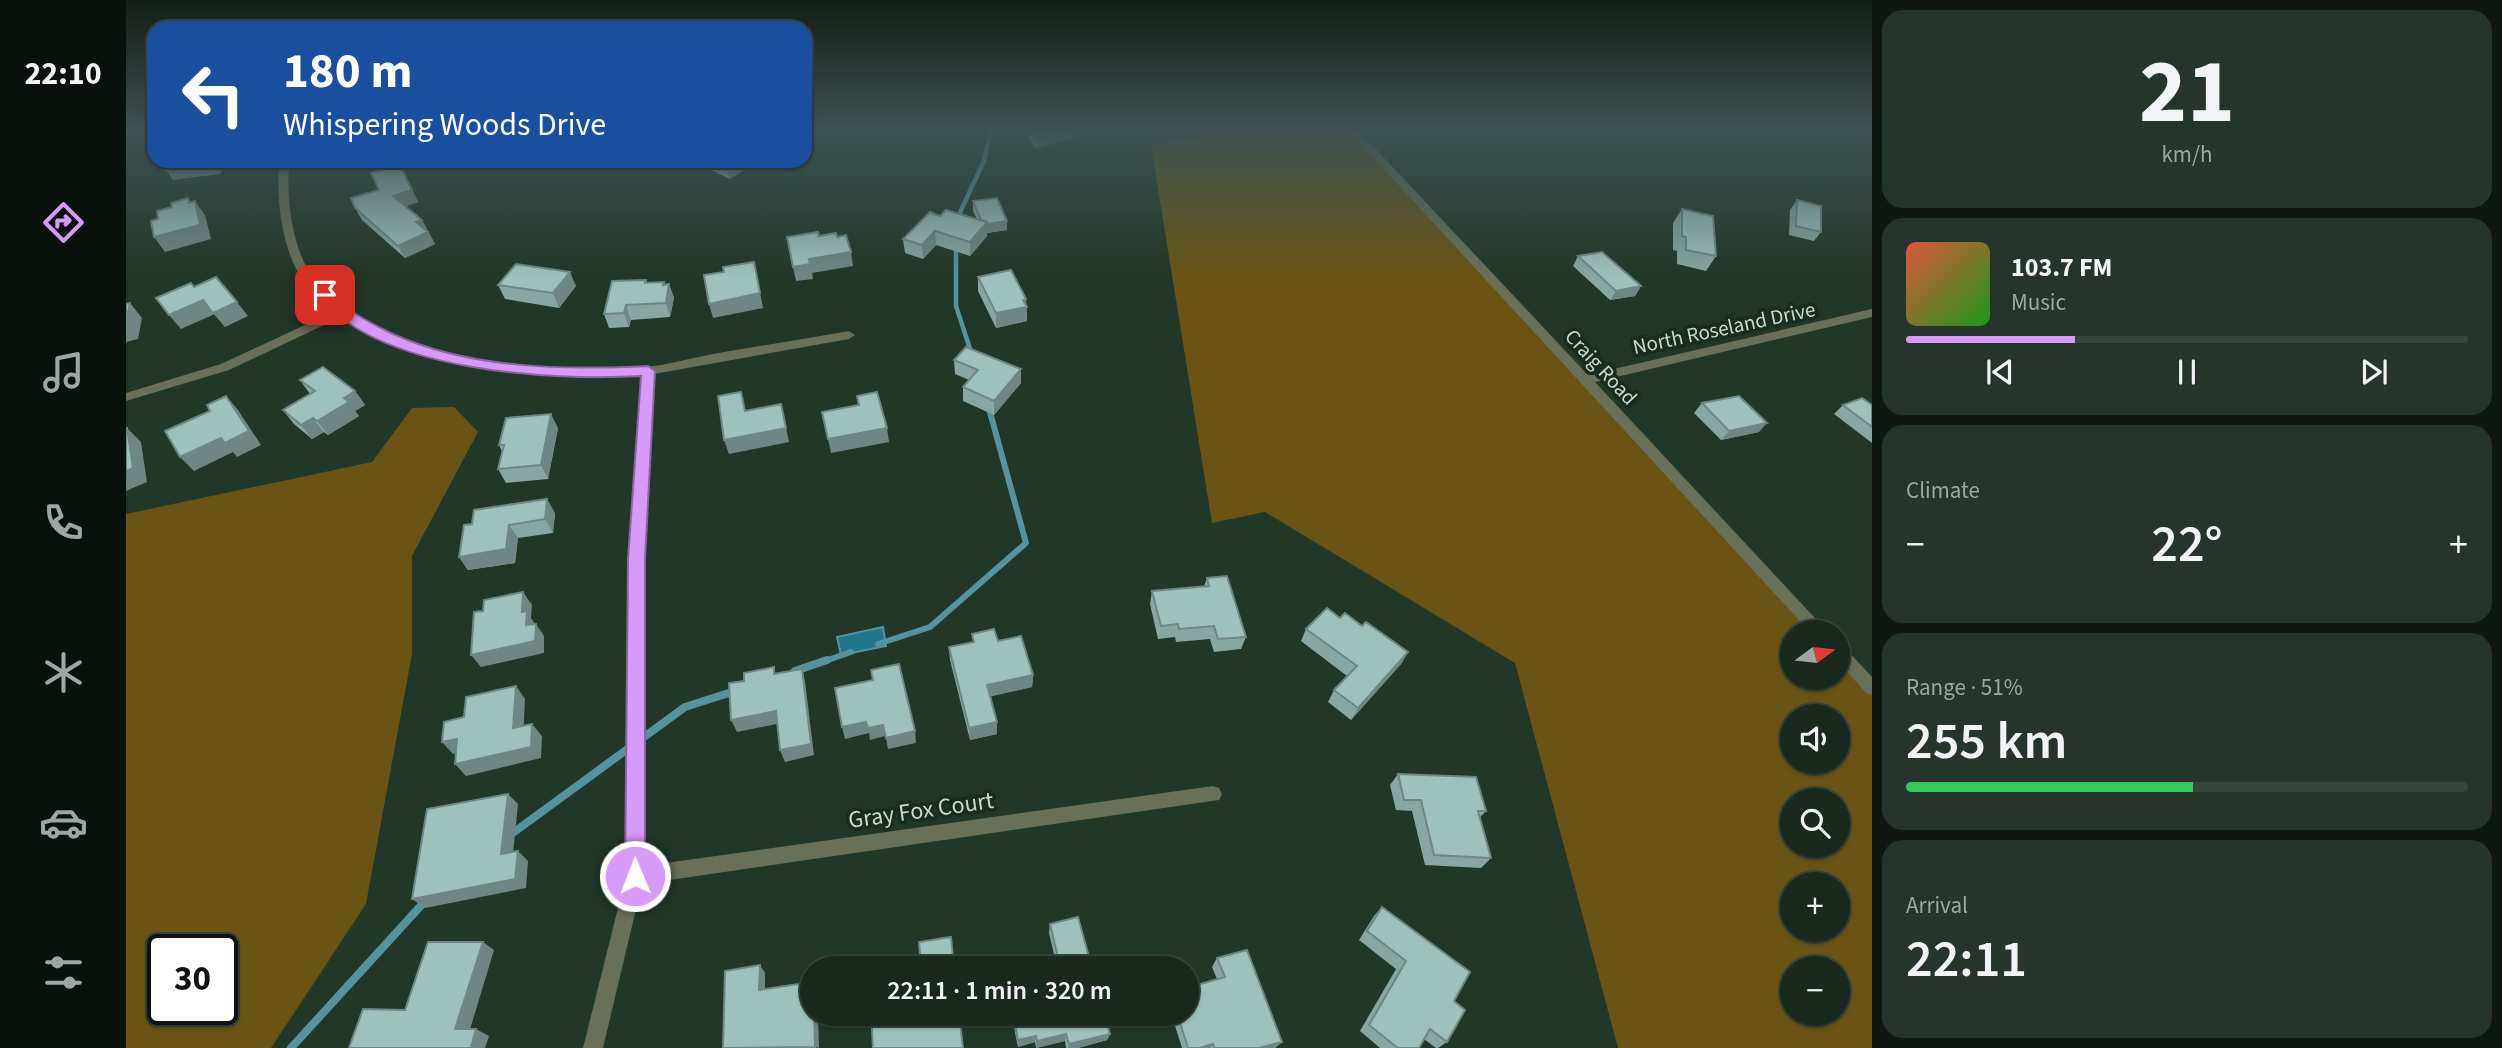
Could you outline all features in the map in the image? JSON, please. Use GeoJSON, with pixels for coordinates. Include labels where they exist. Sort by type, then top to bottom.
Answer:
{"type":"FeatureCollection","features":[{"type":"Feature","properties":{"kind":"street"},"geometry":{"type":"LineString","coordinates":[[282,178],[292,243],[306,277],[343,312],[387,337],[443,357],[539,372],[648,371],[849,335]]}},
{"type":"Feature","properties":{"kind":"street","name":"Craig Road"},"geometry":{"type":"LineString","coordinates":[[1398,178],[1809,620]]}},
{"type":"Feature","properties":{"kind":"street"},"geometry":{"type":"LineString","coordinates":[[126,397],[225,367],[343,312]]}},
{"type":"Feature","properties":{"kind":"street","name":"North Roseland Drive"},"geometry":{"type":"LineString","coordinates":[[1584,380],[1872,313]]}},
{"type":"Feature","properties":{"kind":"street"},"geometry":{"type":"LineString","coordinates":[[593,1048],[635,876],[636,572],[648,371]]}},
{"type":"Feature","properties":{"kind":"street"},"geometry":{"type":"LineString","coordinates":[[1850,664],[1872,688]]}},
{"type":"Feature","properties":{"kind":"street","name":"Gray Fox Court"},"geometry":{"type":"LineString","coordinates":[[635,876],[1213,794]]}},
{"type":"Feature","properties":{"kind":"shaded area"},"geometry":{"type":"Polygon","coordinates":[[[1156,178],[1398,178],[1810,620],[1780,620],[1780,690],[1850,690],[1850,663],[1872,687],[1872,1048],[1618,1048],[1515,663],[1265,512],[1212,523],[1156,178]]]}},
{"type":"Feature","properties":{"kind":"shaded area"},"geometry":{"type":"Polygon","coordinates":[[[454,407],[478,432],[412,556],[412,654],[366,904],[271,1048],[126,1048],[126,514],[372,462],[412,408],[454,407]]]}},
{"type":"Feature","properties":{"kind":"water"},"geometry":{"type":"Polygon","coordinates":[[[883,627],[886,646],[841,655],[837,637],[883,627]]]}},
{"type":"Feature","properties":{"kind":"building"},"geometry":{"type":"Polygon","coordinates":[[[373,178],[406,178],[412,190],[393,196],[422,220],[416,222],[428,232],[398,246],[355,208],[351,198],[379,190],[373,178]]]}},
{"type":"Feature","properties":{"kind":"building"},"geometry":{"type":"Polygon","coordinates":[[[188,198],[189,203],[195,201],[200,225],[154,237],[151,221],[158,219],[157,211],[172,207],[171,203],[188,198]]]}},
{"type":"Feature","properties":{"kind":"building"},"geometry":{"type":"Polygon","coordinates":[[[997,198],[1007,221],[987,224],[981,220],[973,201],[997,198]]]}},
{"type":"Feature","properties":{"kind":"building"},"geometry":{"type":"Polygon","coordinates":[[[1797,200],[1821,206],[1821,232],[1796,226],[1797,200]]]}},
{"type":"Feature","properties":{"kind":"building"},"geometry":{"type":"Polygon","coordinates":[[[1682,209],[1713,216],[1716,256],[1686,250],[1686,237],[1682,236],[1682,209]]]}},
{"type":"Feature","properties":{"kind":"building"},"geometry":{"type":"Polygon","coordinates":[[[946,210],[987,222],[970,242],[935,231],[922,245],[903,239],[930,212],[940,216],[946,210]]]}},
{"type":"Feature","properties":{"kind":"building"},"geometry":{"type":"Polygon","coordinates":[[[818,232],[819,236],[836,233],[837,237],[846,235],[851,252],[809,259],[810,264],[793,267],[787,237],[818,232]]]}},
{"type":"Feature","properties":{"kind":"building"},"geometry":{"type":"Polygon","coordinates":[[[1602,252],[1641,286],[1616,291],[1578,256],[1602,252]]]}},
{"type":"Feature","properties":{"kind":"building"},"geometry":{"type":"Polygon","coordinates":[[[754,262],[760,293],[709,304],[704,275],[724,272],[723,267],[754,262]]]}},
{"type":"Feature","properties":{"kind":"building"},"geometry":{"type":"Polygon","coordinates":[[[516,264],[570,272],[553,293],[498,285],[516,264]]]}},
{"type":"Feature","properties":{"kind":"building"},"geometry":{"type":"Polygon","coordinates":[[[1011,270],[1026,299],[1023,300],[1027,307],[996,313],[978,277],[1011,270]]]}},
{"type":"Feature","properties":{"kind":"building"},"geometry":{"type":"Polygon","coordinates":[[[216,277],[237,302],[213,313],[203,300],[169,315],[156,298],[191,283],[194,287],[216,277]]]}},
{"type":"Feature","properties":{"kind":"building"},"geometry":{"type":"Polygon","coordinates":[[[646,280],[645,283],[669,284],[666,303],[626,305],[624,313],[604,314],[612,281],[646,280]]]}},
{"type":"Feature","properties":{"kind":"building"},"geometry":{"type":"Polygon","coordinates":[[[130,303],[126,321],[126,304],[130,303]]]}},
{"type":"Feature","properties":{"kind":"building"},"geometry":{"type":"Polygon","coordinates":[[[966,347],[1021,369],[994,401],[963,387],[978,370],[954,360],[966,347]]]}},
{"type":"Feature","properties":{"kind":"building"},"geometry":{"type":"Polygon","coordinates":[[[323,367],[355,391],[344,398],[349,402],[317,421],[313,418],[301,425],[283,410],[315,391],[300,380],[323,367]]]}},
{"type":"Feature","properties":{"kind":"building"},"geometry":{"type":"Polygon","coordinates":[[[741,392],[745,411],[781,404],[786,428],[724,440],[718,396],[741,392]]]}},
{"type":"Feature","properties":{"kind":"building"},"geometry":{"type":"Polygon","coordinates":[[[877,392],[887,428],[828,439],[822,412],[859,405],[857,396],[877,392]]]}},
{"type":"Feature","properties":{"kind":"building"},"geometry":{"type":"Polygon","coordinates":[[[226,396],[249,431],[225,443],[221,438],[180,457],[165,431],[210,411],[207,405],[226,396]]]}},
{"type":"Feature","properties":{"kind":"building"},"geometry":{"type":"Polygon","coordinates":[[[1739,396],[1767,423],[1729,431],[1702,403],[1739,396]]]}},
{"type":"Feature","properties":{"kind":"building"},"geometry":{"type":"Polygon","coordinates":[[[1862,398],[1872,405],[1872,427],[1843,405],[1862,398]]]}},
{"type":"Feature","properties":{"kind":"building"},"geometry":{"type":"Polygon","coordinates":[[[551,414],[541,465],[498,469],[504,445],[499,445],[506,418],[551,414]]]}},
{"type":"Feature","properties":{"kind":"building"},"geometry":{"type":"Polygon","coordinates":[[[126,428],[133,468],[126,471],[126,428]]]}},
{"type":"Feature","properties":{"kind":"building"},"geometry":{"type":"Polygon","coordinates":[[[547,499],[545,519],[509,525],[506,549],[459,557],[464,525],[472,524],[474,510],[547,499]]]}},
{"type":"Feature","properties":{"kind":"building"},"geometry":{"type":"Polygon","coordinates":[[[1227,576],[1246,637],[1218,639],[1214,626],[1179,629],[1178,624],[1161,626],[1152,591],[1209,586],[1207,578],[1227,576]]]}},
{"type":"Feature","properties":{"kind":"building"},"geometry":{"type":"Polygon","coordinates":[[[523,592],[522,612],[527,611],[526,625],[536,624],[535,641],[471,655],[474,612],[483,611],[484,600],[523,592]]]}},
{"type":"Feature","properties":{"kind":"building"},"geometry":{"type":"Polygon","coordinates":[[[1327,608],[1340,618],[1345,613],[1362,626],[1366,622],[1408,652],[1358,708],[1334,690],[1357,666],[1306,629],[1327,608]]]}},
{"type":"Feature","properties":{"kind":"building"},"geometry":{"type":"Polygon","coordinates":[[[994,629],[998,641],[1021,636],[1033,675],[987,685],[997,722],[969,728],[949,647],[974,642],[972,634],[994,629]]]}},
{"type":"Feature","properties":{"kind":"building"},"geometry":{"type":"Polygon","coordinates":[[[899,664],[915,731],[886,738],[883,725],[868,728],[866,722],[842,727],[835,688],[873,680],[871,670],[899,664]]]}},
{"type":"Feature","properties":{"kind":"building"},"geometry":{"type":"Polygon","coordinates":[[[774,667],[774,674],[802,669],[811,744],[780,750],[776,711],[731,720],[729,683],[744,681],[744,673],[774,667]]]}},
{"type":"Feature","properties":{"kind":"building"},"geometry":{"type":"Polygon","coordinates":[[[516,686],[513,728],[532,724],[531,747],[455,764],[457,739],[442,742],[444,722],[464,717],[466,697],[516,686]]]}},
{"type":"Feature","properties":{"kind":"building"},"geometry":{"type":"Polygon","coordinates":[[[1398,774],[1476,777],[1486,811],[1478,811],[1491,858],[1434,855],[1421,800],[1404,800],[1398,774]]]}},
{"type":"Feature","properties":{"kind":"building"},"geometry":{"type":"Polygon","coordinates":[[[508,794],[501,854],[518,851],[515,879],[412,899],[427,809],[508,794]]]}},
{"type":"Feature","properties":{"kind":"building"},"geometry":{"type":"Polygon","coordinates":[[[1382,907],[1470,972],[1454,1001],[1465,1010],[1447,1042],[1430,1029],[1419,1048],[1398,1048],[1369,1025],[1406,961],[1367,931],[1382,907]]]}},
{"type":"Feature","properties":{"kind":"building"},"geometry":{"type":"Polygon","coordinates":[[[1078,917],[1089,956],[1058,956],[1050,924],[1078,917]]]}},
{"type":"Feature","properties":{"kind":"building"},"geometry":{"type":"Polygon","coordinates":[[[951,937],[953,956],[920,956],[919,942],[951,937]]]}},
{"type":"Feature","properties":{"kind":"building"},"geometry":{"type":"Polygon","coordinates":[[[428,942],[483,942],[455,1029],[476,1029],[471,1048],[349,1048],[363,1009],[405,1010],[428,942]]]}},
{"type":"Feature","properties":{"kind":"building"},"geometry":{"type":"Polygon","coordinates":[[[1247,950],[1282,1042],[1259,1048],[1215,1048],[1213,1044],[1188,1048],[1181,1026],[1199,1026],[1199,984],[1225,977],[1217,958],[1247,950]]]}},
{"type":"Feature","properties":{"kind":"building"},"geometry":{"type":"Polygon","coordinates":[[[760,965],[759,990],[800,984],[800,1026],[814,1026],[815,1047],[723,1048],[725,971],[760,965]]]}},
{"type":"Feature","properties":{"kind":"building"},"geometry":{"type":"Polygon","coordinates":[[[872,1026],[960,1026],[963,1048],[873,1048],[872,1026]]]}},
{"type":"Feature","properties":{"kind":"building"},"geometry":{"type":"Polygon","coordinates":[[[1015,1026],[1108,1026],[1110,1034],[1069,1044],[1066,1034],[1037,1041],[1036,1036],[1018,1040],[1015,1026]]]}},
{"type":"Feature","properties":{"kind":"waterway"},"geometry":{"type":"LineString","coordinates":[[956,221],[976,178]]}},
{"type":"Feature","properties":{"kind":"waterway"},"geometry":{"type":"LineString","coordinates":[[956,246],[956,306],[972,355]]}},
{"type":"Feature","properties":{"kind":"waterway"},"geometry":{"type":"LineString","coordinates":[[878,644],[930,627],[1026,543],[988,405]]}},
{"type":"Feature","properties":{"kind":"waterway"},"geometry":{"type":"LineString","coordinates":[[822,662],[851,652]]}},
{"type":"Feature","properties":{"kind":"waterway"},"geometry":{"type":"LineString","coordinates":[[795,671],[827,660]]}},
{"type":"Feature","properties":{"kind":"waterway"},"geometry":{"type":"LineString","coordinates":[[510,835],[685,707],[735,691]]}},
{"type":"Feature","properties":{"kind":"waterway"},"geometry":{"type":"LineString","coordinates":[[291,1048],[427,899]]}},
{"type":"Feature","properties":{"kind":"route"},"geometry":{"type":"LineString","coordinates":[[325,295],[343,312],[387,337],[443,357],[539,372],[648,371],[637,559],[635,876]]}}]}
